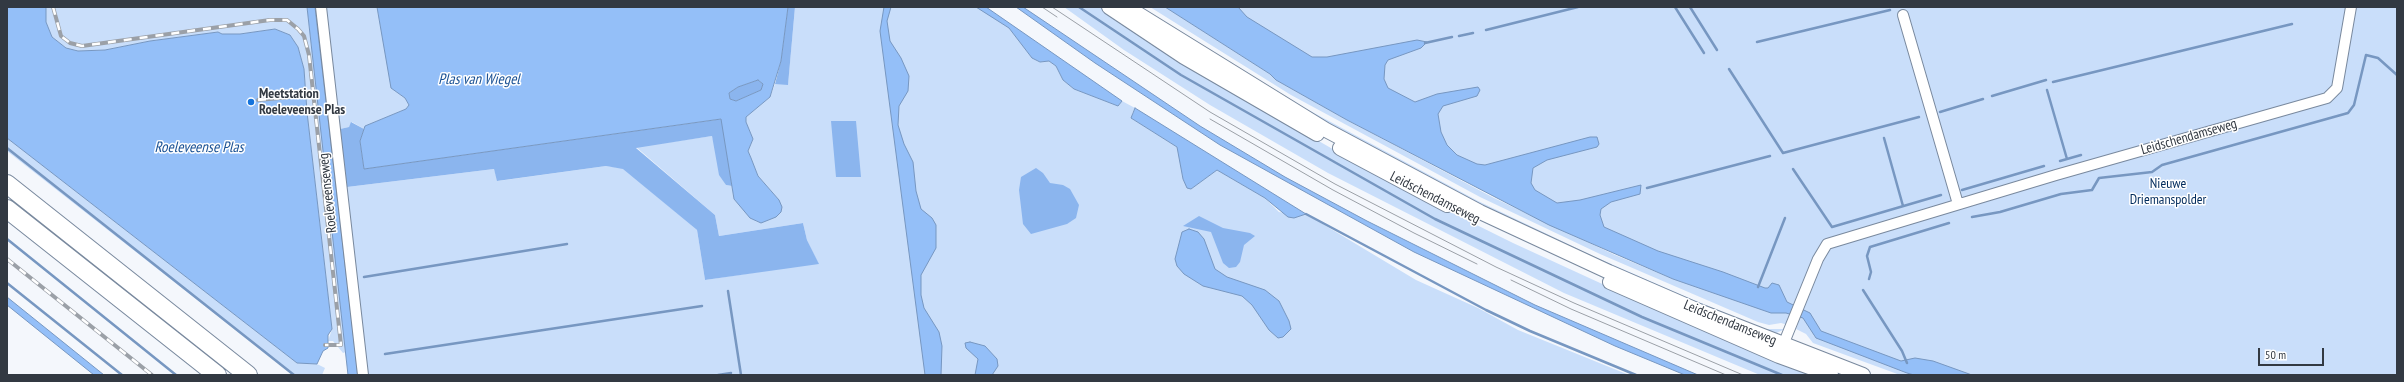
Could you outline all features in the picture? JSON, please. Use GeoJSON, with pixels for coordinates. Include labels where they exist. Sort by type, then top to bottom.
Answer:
{"type":"FeatureCollection","features":[{"type":"Feature","properties":{"kind":"highway"},"geometry":{"type":"LineString","coordinates":[[7,184],[248,375]]}},
{"type":"Feature","properties":{"kind":"highway"},"geometry":{"type":"LineString","coordinates":[[7,209],[216,375]]}},
{"type":"Feature","properties":{"kind":"main road","name":"Leidschendamseweg"},"geometry":{"type":"LineString","coordinates":[[1109,7],[1223,80],[1400,182],[1628,291],[1781,350],[1863,375]]}},
{"type":"Feature","properties":{"kind":"main road","name":"Leidschendamseweg"},"geometry":{"type":"LineString","coordinates":[[1127,7],[1326,130],[1480,212],[1781,350],[1831,375]]}},
{"type":"Feature","properties":{"kind":"street","name":"Roeleveenseweg"},"geometry":{"type":"LineString","coordinates":[[321,7],[363,375]]}},
{"type":"Feature","properties":{"kind":"street","name":"Leidschendamseweg"},"geometry":{"type":"LineString","coordinates":[[1781,350],[1796,318],[1818,258],[1827,244],[1958,204],[2327,98],[2337,88],[2351,7]]}},
{"type":"Feature","properties":{"kind":"street"},"geometry":{"type":"LineString","coordinates":[[1903,15],[1958,204]]}},
{"type":"Feature","properties":{"kind":"green space"},"geometry":{"type":"Polygon","coordinates":[[[46,7],[307,7],[346,352],[343,353],[333,341],[328,341],[332,329],[307,112],[304,69],[298,47],[290,35],[275,29],[240,34],[222,34],[218,32],[150,41],[105,50],[78,51],[66,48],[52,37],[46,22],[46,7]]]}},
{"type":"Feature","properties":{"kind":"green space"},"geometry":{"type":"Polygon","coordinates":[[[326,7],[377,7],[394,90],[405,98],[409,105],[406,109],[365,126],[364,129],[352,122],[349,127],[340,129],[326,7]]]}},
{"type":"Feature","properties":{"kind":"green space"},"geometry":{"type":"Polygon","coordinates":[[[795,7],[980,7],[1009,28],[1033,58],[1040,62],[1049,61],[1056,66],[1063,80],[1074,89],[1118,106],[1122,101],[1135,108],[1132,114],[1134,120],[1177,147],[1180,151],[1183,179],[1191,189],[1217,170],[1265,198],[1279,212],[1300,216],[1306,214],[1416,280],[1478,308],[1518,330],[1629,375],[368,375],[347,187],[494,169],[498,181],[606,166],[623,168],[697,230],[705,280],[818,263],[807,240],[803,223],[719,236],[715,215],[636,147],[712,136],[726,185],[732,186],[734,199],[756,221],[761,222],[775,217],[779,200],[758,176],[748,151],[753,139],[746,122],[746,117],[770,97],[775,84],[788,84],[795,7]]]}},
{"type":"Feature","properties":{"kind":"green space"},"geometry":{"type":"Polygon","coordinates":[[[1064,7],[1102,7],[1270,113],[1390,182],[1513,243],[1672,316],[1821,375],[1760,375],[1564,293],[1328,173],[1210,105],[1124,50],[1064,7]]]}},
{"type":"Feature","properties":{"kind":"green space"},"geometry":{"type":"Polygon","coordinates":[[[1132,7],[1142,7],[1189,39],[1286,98],[1478,201],[1593,256],[1689,298],[1764,329],[1785,329],[1770,336],[1546,241],[1330,128],[1132,7]]]}},
{"type":"Feature","properties":{"kind":"green space","name":"Nieuwe Driemanspolder"},"geometry":{"type":"Polygon","coordinates":[[[1150,7],[1165,7],[1270,74],[1276,80],[1347,120],[1494,198],[1615,255],[1673,279],[1721,295],[1530,206],[1187,7],[2397,7],[2397,375],[1939,375],[1812,335],[1914,375],[1900,375],[1813,343],[1806,334],[1796,329],[1798,324],[1790,321],[1788,325],[1781,323],[1769,325],[1758,322],[1600,254],[1480,197],[1291,95],[1150,7]]]}},
{"type":"Feature","properties":{"kind":"green space"},"geometry":{"type":"Polygon","coordinates":[[[7,138],[297,363],[317,364],[325,368],[322,375],[293,375],[7,151],[7,138]]]}},
{"type":"Feature","properties":{"kind":"shaded area"},"geometry":{"type":"Polygon","coordinates":[[[788,7],[795,7],[788,85],[775,84],[781,61],[788,7]]]}},
{"type":"Feature","properties":{"kind":"shaded area"},"geometry":{"type":"Polygon","coordinates":[[[758,80],[763,84],[761,90],[736,101],[730,99],[729,93],[738,87],[758,80]]]}},
{"type":"Feature","properties":{"kind":"shaded area"},"geometry":{"type":"Polygon","coordinates":[[[722,119],[732,186],[726,185],[719,175],[712,136],[636,148],[715,215],[719,236],[803,223],[807,240],[819,264],[705,280],[697,230],[623,169],[606,166],[497,181],[494,169],[347,187],[340,129],[349,127],[351,122],[364,129],[360,141],[364,169],[722,119]]]}},
{"type":"Feature","properties":{"kind":"shaded area"},"geometry":{"type":"Polygon","coordinates":[[[831,121],[856,121],[861,177],[836,177],[831,121]]]}},
{"type":"Feature","properties":{"kind":"shaded area"},"geometry":{"type":"Polygon","coordinates":[[[1036,168],[1043,173],[1050,183],[1063,185],[1070,189],[1079,205],[1076,218],[1067,224],[1031,234],[1023,224],[1019,190],[1021,177],[1036,168]]]}},
{"type":"Feature","properties":{"kind":"shaded area"},"geometry":{"type":"Polygon","coordinates":[[[1199,216],[1223,228],[1250,233],[1255,236],[1244,245],[1240,262],[1236,267],[1229,268],[1223,263],[1211,232],[1183,226],[1199,216]]]}},
{"type":"Feature","properties":{"kind":"water","name":"Roeleveense Plas"},"geometry":{"type":"Polygon","coordinates":[[[7,7],[46,7],[46,22],[52,37],[66,48],[78,51],[105,50],[150,41],[218,32],[222,34],[240,34],[275,29],[290,35],[298,47],[304,69],[307,112],[332,329],[328,335],[328,348],[323,351],[317,364],[297,363],[7,138],[7,7]]]}},
{"type":"Feature","properties":{"kind":"water"},"geometry":{"type":"Polygon","coordinates":[[[307,7],[315,7],[358,375],[348,375],[307,7]]]}},
{"type":"Feature","properties":{"kind":"water","name":"Plas van Wiegel"},"geometry":{"type":"Polygon","coordinates":[[[377,7],[788,7],[781,61],[770,97],[746,117],[746,122],[753,139],[748,151],[758,176],[779,200],[782,207],[781,212],[776,217],[761,223],[750,218],[734,199],[721,119],[364,169],[360,141],[365,126],[406,109],[409,105],[405,98],[391,88],[377,7]],[[758,80],[738,87],[729,93],[730,99],[736,101],[761,90],[763,84],[758,80]]]}},
{"type":"Feature","properties":{"kind":"water"},"geometry":{"type":"Polygon","coordinates":[[[884,7],[891,7],[887,21],[890,41],[901,58],[909,76],[908,91],[899,106],[898,125],[904,144],[913,162],[916,191],[921,209],[932,218],[936,225],[936,248],[921,275],[921,295],[924,308],[939,332],[942,346],[941,375],[925,375],[880,31],[884,7]]]}},
{"type":"Feature","properties":{"kind":"water"},"geometry":{"type":"Polygon","coordinates":[[[976,7],[986,7],[1122,101],[1118,106],[1074,89],[1063,80],[1056,66],[1049,61],[1040,62],[1032,58],[1009,28],[976,7]]]}},
{"type":"Feature","properties":{"kind":"water"},"geometry":{"type":"Polygon","coordinates":[[[1016,7],[1023,7],[1200,126],[1285,177],[1367,221],[1535,305],[1698,375],[1685,375],[1615,346],[1414,252],[1220,145],[1095,63],[1016,7]]]}},
{"type":"Feature","properties":{"kind":"water"},"geometry":{"type":"Polygon","coordinates":[[[1165,7],[1238,7],[1247,17],[1312,57],[1327,57],[1417,40],[1427,42],[1421,48],[1388,60],[1385,65],[1384,79],[1388,88],[1415,102],[1437,94],[1478,87],[1480,90],[1477,96],[1443,106],[1438,114],[1441,132],[1447,145],[1457,155],[1477,164],[1485,165],[1590,137],[1597,137],[1599,144],[1597,147],[1547,160],[1533,168],[1531,183],[1535,190],[1557,203],[1580,200],[1641,185],[1640,194],[1611,202],[1601,209],[1600,215],[1604,227],[1658,251],[1723,272],[1765,288],[1768,288],[1772,283],[1779,285],[1787,302],[1810,313],[1821,331],[1901,361],[1915,358],[1933,361],[1972,375],[1914,375],[1907,373],[1816,338],[1803,318],[1786,313],[1771,313],[1673,279],[1549,225],[1347,120],[1276,80],[1270,74],[1165,7]]]}},
{"type":"Feature","properties":{"kind":"water"},"geometry":{"type":"Polygon","coordinates":[[[1135,108],[1306,214],[1294,218],[1288,217],[1265,198],[1217,170],[1191,189],[1187,188],[1183,179],[1177,147],[1131,118],[1135,108]]]}},
{"type":"Feature","properties":{"kind":"water"},"geometry":{"type":"Polygon","coordinates":[[[1189,229],[1198,232],[1204,239],[1215,269],[1227,277],[1265,290],[1279,301],[1289,321],[1291,329],[1283,337],[1278,338],[1269,330],[1252,305],[1242,296],[1203,286],[1184,274],[1177,266],[1175,259],[1182,232],[1189,229]]]}},
{"type":"Feature","properties":{"kind":"water"},"geometry":{"type":"Polygon","coordinates":[[[7,297],[104,375],[94,375],[7,305],[7,297]]]}},
{"type":"Feature","properties":{"kind":"water"},"geometry":{"type":"Polygon","coordinates":[[[970,342],[985,346],[997,359],[998,366],[992,375],[975,375],[978,359],[966,348],[965,343],[970,342]]]}},
{"type":"Feature","properties":{"kind":"waterway"},"geometry":{"type":"LineString","coordinates":[[1079,7],[1181,75],[1435,219],[1642,317],[1782,375]]}},
{"type":"Feature","properties":{"kind":"waterway"},"geometry":{"type":"LineString","coordinates":[[1486,30],[1578,7]]}},
{"type":"Feature","properties":{"kind":"waterway"},"geometry":{"type":"LineString","coordinates":[[1675,7],[1704,53]]}},
{"type":"Feature","properties":{"kind":"waterway"},"geometry":{"type":"LineString","coordinates":[[1690,7],[1717,50]]}},
{"type":"Feature","properties":{"kind":"waterway"},"geometry":{"type":"LineString","coordinates":[[1757,42],[1890,10]]}},
{"type":"Feature","properties":{"kind":"waterway"},"geometry":{"type":"LineString","coordinates":[[2053,82],[2292,24]]}},
{"type":"Feature","properties":{"kind":"waterway"},"geometry":{"type":"LineString","coordinates":[[1459,36],[1473,33]]}},
{"type":"Feature","properties":{"kind":"waterway"},"geometry":{"type":"LineString","coordinates":[[1425,43],[1452,37]]}},
{"type":"Feature","properties":{"kind":"waterway"},"geometry":{"type":"LineString","coordinates":[[1972,217],[2000,212],[2061,194],[2092,190],[2099,178],[2152,172],[2162,165],[2348,113],[2354,105],[2366,55],[2378,58],[2397,75]]}},
{"type":"Feature","properties":{"kind":"waterway"},"geometry":{"type":"LineString","coordinates":[[1729,69],[1783,153],[1919,117]]}},
{"type":"Feature","properties":{"kind":"waterway"},"geometry":{"type":"LineString","coordinates":[[1992,96],[2046,80]]}},
{"type":"Feature","properties":{"kind":"waterway"},"geometry":{"type":"LineString","coordinates":[[2047,90],[2067,159]]}},
{"type":"Feature","properties":{"kind":"waterway"},"geometry":{"type":"LineString","coordinates":[[1940,112],[1983,99]]}},
{"type":"Feature","properties":{"kind":"waterway"},"geometry":{"type":"LineString","coordinates":[[1884,138],[1903,206]]}},
{"type":"Feature","properties":{"kind":"waterway"},"geometry":{"type":"LineString","coordinates":[[7,148],[294,375]]}},
{"type":"Feature","properties":{"kind":"waterway"},"geometry":{"type":"LineString","coordinates":[[2060,161],[2081,155]]}},
{"type":"Feature","properties":{"kind":"waterway"},"geometry":{"type":"LineString","coordinates":[[1647,188],[1770,156]]}},
{"type":"Feature","properties":{"kind":"waterway"},"geometry":{"type":"LineString","coordinates":[[1962,190],[2044,166]]}},
{"type":"Feature","properties":{"kind":"waterway"},"geometry":{"type":"LineString","coordinates":[[1793,169],[1832,227],[1941,195]]}},
{"type":"Feature","properties":{"kind":"waterway"},"geometry":{"type":"LineString","coordinates":[[1306,214],[1486,310],[1530,331],[1636,375]]}},
{"type":"Feature","properties":{"kind":"waterway"},"geometry":{"type":"LineString","coordinates":[[1758,287],[1785,218]]}},
{"type":"Feature","properties":{"kind":"waterway"},"geometry":{"type":"LineString","coordinates":[[1869,279],[1871,272],[1867,256],[1870,247],[1949,223]]}},
{"type":"Feature","properties":{"kind":"waterway"},"geometry":{"type":"LineString","coordinates":[[7,239],[176,375]]}},
{"type":"Feature","properties":{"kind":"waterway"},"geometry":{"type":"LineString","coordinates":[[364,277],[567,244]]}},
{"type":"Feature","properties":{"kind":"waterway"},"geometry":{"type":"LineString","coordinates":[[7,283],[122,375]]}},
{"type":"Feature","properties":{"kind":"waterway"},"geometry":{"type":"LineString","coordinates":[[1863,290],[1902,351],[1907,363]]}},
{"type":"Feature","properties":{"kind":"waterway"},"geometry":{"type":"LineString","coordinates":[[728,291],[741,375]]}},
{"type":"Feature","properties":{"kind":"waterway"},"geometry":{"type":"LineString","coordinates":[[385,354],[702,306]]}},
{"type":"Feature","properties":{"kind":"waterway"},"geometry":{"type":"LineString","coordinates":[[718,375],[731,373]]}},
{"type":"Feature","properties":{"kind":"tram line"},"geometry":{"type":"LineString","coordinates":[[1042,7],[1057,17]]}},
{"type":"Feature","properties":{"kind":"tram line"},"geometry":{"type":"LineString","coordinates":[[1052,7],[1210,112],[1335,184],[1496,267],[1574,303],[1743,375]]}},
{"type":"Feature","properties":{"kind":"tram line"},"geometry":{"type":"LineString","coordinates":[[1210,119],[1333,190],[1414,233],[1477,264]]}},
{"type":"Feature","properties":{"kind":"tram line"},"geometry":{"type":"LineString","coordinates":[[1511,280],[1571,309],[1726,375]]}},
{"type":"Feature","properties":{"kind":"railway"},"geometry":{"type":"LineString","coordinates":[[53,7],[61,36],[70,43],[82,46],[270,20],[287,20],[304,36],[309,55],[341,345],[325,345]]}},
{"type":"Feature","properties":{"kind":"railway"},"geometry":{"type":"LineString","coordinates":[[258,100],[313,95]]}},
{"type":"Feature","properties":{"kind":"railway"},"geometry":{"type":"LineString","coordinates":[[7,259],[152,375]]}},
{"type":"Feature","properties":{"kind":"place","name":"Meetstation Roeleveense Plas"},"geometry":{"type":"Point","coordinates":[251,102]}}]}
